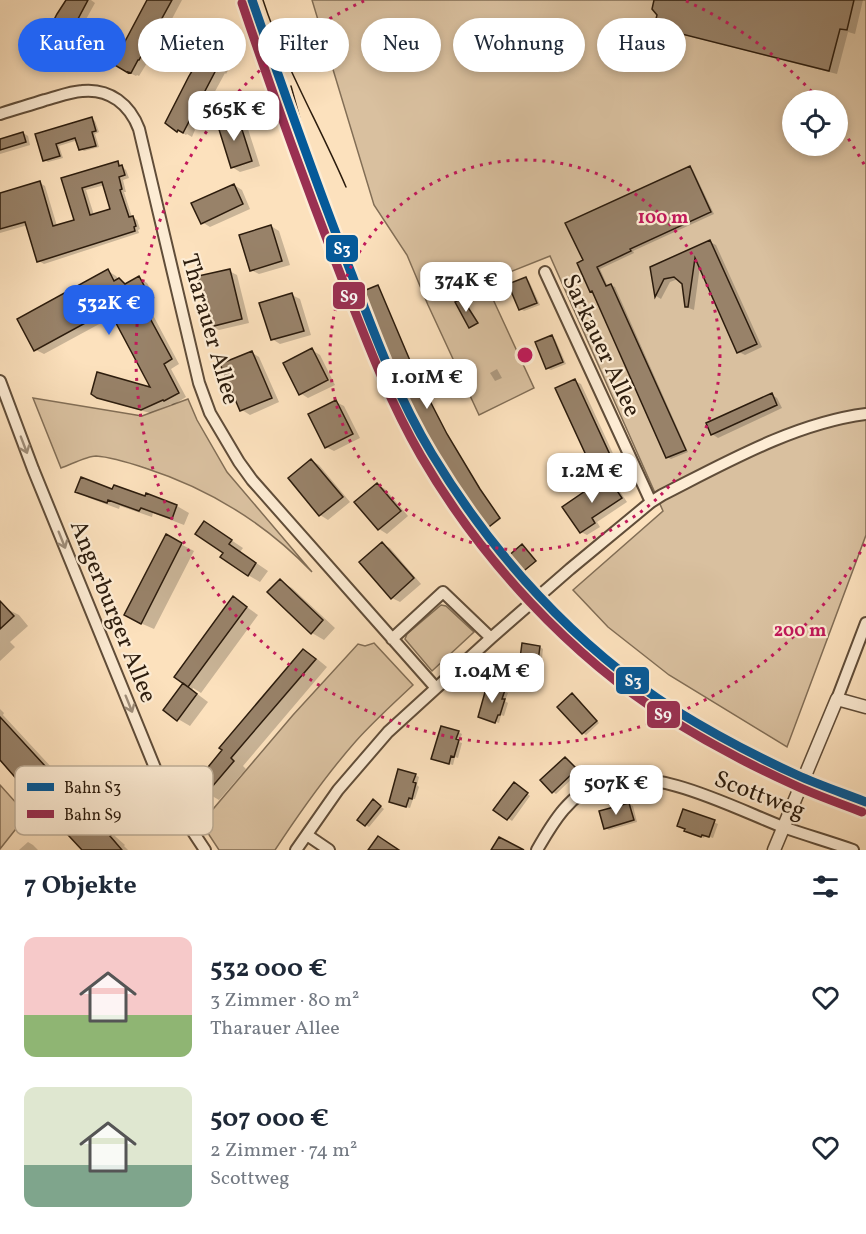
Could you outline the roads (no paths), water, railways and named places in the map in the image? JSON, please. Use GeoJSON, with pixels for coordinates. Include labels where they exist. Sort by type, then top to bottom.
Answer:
{"type":"FeatureCollection","features":[{"type":"Feature","properties":{"kind":"street","name":"Tharauer Allee"},"geometry":{"type":"LineString","coordinates":[[0,114],[84,90],[102,93],[117,99],[128,108],[139,129],[193,361],[210,413],[252,480],[436,688]]}},
{"type":"Feature","properties":{"kind":"street","name":"Sarkauer Allee"},"geometry":{"type":"LineString","coordinates":[[545,272],[651,502]]}},
{"type":"Feature","properties":{"kind":"street","name":"Angerburger Allee"},"geometry":{"type":"LineString","coordinates":[[0,381],[33,469],[154,766]]}},
{"type":"Feature","properties":{"kind":"street"},"geometry":{"type":"LineString","coordinates":[[296,850],[338,790],[388,732],[491,638],[651,502],[733,458],[778,439],[842,418],[866,414]]}},
{"type":"Feature","properties":{"kind":"street"},"geometry":{"type":"LineString","coordinates":[[392,639],[443,592],[491,638]]}},
{"type":"Feature","properties":{"kind":"street"},"geometry":{"type":"LineString","coordinates":[[774,850],[824,733],[866,623]]}},
{"type":"Feature","properties":{"kind":"street"},"geometry":{"type":"LineString","coordinates":[[837,699],[866,707]]}},
{"type":"Feature","properties":{"kind":"street","name":"Scottweg"},"geometry":{"type":"LineString","coordinates":[[537,850],[553,822],[566,806],[589,789],[603,782],[639,779],[663,782],[696,792],[784,827],[853,850]]}},
{"type":"Feature","properties":{"kind":"street","name":"Angerburger Allee"},"geometry":{"type":"LineString","coordinates":[[195,835],[205,850]]}},
{"type":"Feature","properties":{"kind":"street"},"geometry":{"type":"LineString","coordinates":[[307,835],[329,850]]}},
{"type":"Feature","properties":{"kind":"tram line"},"geometry":{"type":"LineString","coordinates":[[263,0],[291,71],[346,187]]}},
{"type":"Feature","properties":{"kind":"tram line"},"geometry":{"type":"LineString","coordinates":[[291,86],[321,195]]}},
{"type":"Feature","properties":{"kind":"rail line","name":"S3"},"geometry":{"type":"LineString","coordinates":[[252,0],[326,207],[388,366],[408,411],[432,454],[482,528],[509,563],[570,628],[638,685],[690,719],[781,768],[866,802]]}},
{"type":"Feature","properties":{"kind":"rail line","name":"S9"},"geometry":{"type":"LineString","coordinates":[[242,3],[302,174],[378,368],[421,456],[471,531],[530,602],[597,666],[633,694],[685,728],[745,761],[801,788],[862,812]]}}]}
